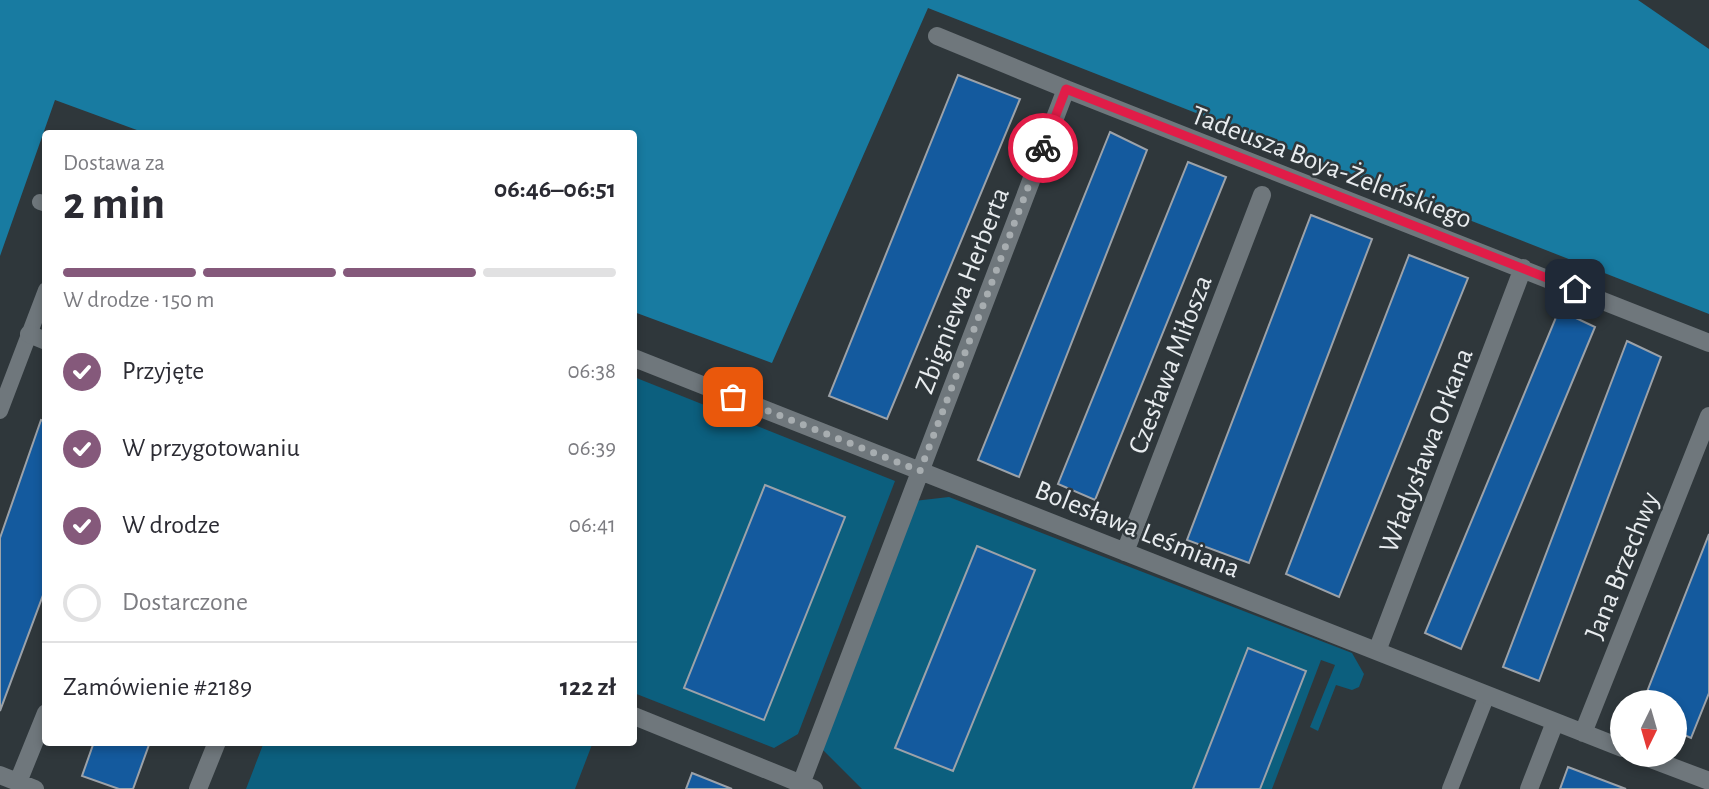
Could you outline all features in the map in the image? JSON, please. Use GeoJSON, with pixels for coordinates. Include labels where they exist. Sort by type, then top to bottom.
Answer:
{"type":"FeatureCollection","features":[{"type":"Feature","properties":{"kind":"street","name":"Tadeusza Boya-Żeleńskiego"},"geometry":{"type":"LineString","coordinates":[[937,36],[1709,342]]}},
{"type":"Feature","properties":{"kind":"street","name":"Zbigniewa Herberta"},"geometry":{"type":"LineString","coordinates":[[808,786],[920,471],[1066,89]]}},
{"type":"Feature","properties":{"kind":"street","name":"Czesława Miłosza"},"geometry":{"type":"LineString","coordinates":[[1125,552],[1262,195]]}},
{"type":"Feature","properties":{"kind":"street","name":"Władysława Orkana"},"geometry":{"type":"LineString","coordinates":[[1377,651],[1523,268]]}},
{"type":"Feature","properties":{"kind":"street","name":"Bolesława Leśmiana"},"geometry":{"type":"LineString","coordinates":[[637,359],[1610,743]]}},
{"type":"Feature","properties":{"kind":"street","name":"Jana Brzechwy"},"geometry":{"type":"LineString","coordinates":[[1583,733],[1709,416]]}},
{"type":"Feature","properties":{"kind":"street"},"geometry":{"type":"LineString","coordinates":[[637,717],[808,786]]}},
{"type":"Feature","properties":{"kind":"street"},"geometry":{"type":"LineString","coordinates":[[1529,789],[1555,722]]}},
{"type":"Feature","properties":{"kind":"street"},"geometry":{"type":"LineString","coordinates":[[0,775],[27,786],[42,728]]}},
{"type":"Feature","properties":{"kind":"street"},"geometry":{"type":"LineString","coordinates":[[198,789],[215,746]]}},
{"type":"Feature","properties":{"kind":"street"},"geometry":{"type":"LineString","coordinates":[[1672,767],[1709,781]]}},
{"type":"Feature","properties":{"kind":"lane"},"geometry":{"type":"LineString","coordinates":[[0,411],[37,337],[42,311]]}},
{"type":"Feature","properties":{"kind":"lane"},"geometry":{"type":"LineString","coordinates":[[1450,789],[1487,695]]}},
{"type":"Feature","properties":{"kind":"shaded area"},"geometry":{"type":"Polygon","coordinates":[[[0,0],[1638,0],[1709,49],[1709,314],[928,8],[772,363],[637,313],[637,130],[137,130],[55,100],[44,130],[42,130],[42,137],[0,256],[0,0]]]}},
{"type":"Feature","properties":{"kind":"shaded area"},"geometry":{"type":"Polygon","coordinates":[[[637,378],[895,481],[798,734],[774,748],[637,694],[637,378]]]}},
{"type":"Feature","properties":{"kind":"shaded area"},"geometry":{"type":"Polygon","coordinates":[[[949,497],[1352,653],[1364,674],[1359,687],[1352,690],[1336,685],[1318,731],[1310,727],[1335,665],[1321,660],[1272,789],[1260,789],[1306,671],[1248,648],[1193,789],[862,789],[820,747],[914,501],[949,497]],[[977,547],[895,747],[952,771],[1034,570],[977,547]]]}},
{"type":"Feature","properties":{"kind":"shaded area"},"geometry":{"type":"Polygon","coordinates":[[[262,746],[591,746],[575,789],[246,789],[262,746]]]}},
{"type":"Feature","properties":{"kind":"building"},"geometry":{"type":"Polygon","coordinates":[[[958,75],[1020,99],[887,419],[829,396],[958,75]]]}},
{"type":"Feature","properties":{"kind":"building"},"geometry":{"type":"Polygon","coordinates":[[[1110,132],[1147,150],[1019,477],[978,460],[1110,132]]]}},
{"type":"Feature","properties":{"kind":"building"},"geometry":{"type":"Polygon","coordinates":[[[1188,162],[1226,177],[1095,500],[1058,484],[1188,162]]]}},
{"type":"Feature","properties":{"kind":"building"},"geometry":{"type":"Polygon","coordinates":[[[1311,215],[1372,239],[1249,563],[1187,540],[1311,215]]]}},
{"type":"Feature","properties":{"kind":"building"},"geometry":{"type":"Polygon","coordinates":[[[1409,255],[1468,278],[1339,597],[1286,574],[1409,255]]]}},
{"type":"Feature","properties":{"kind":"building"},"geometry":{"type":"Polygon","coordinates":[[[1559,310],[1595,327],[1461,649],[1425,633],[1559,310]]]}},
{"type":"Feature","properties":{"kind":"building"},"geometry":{"type":"Polygon","coordinates":[[[1627,341],[1661,357],[1539,681],[1503,667],[1627,341]]]}},
{"type":"Feature","properties":{"kind":"building"},"geometry":{"type":"Polygon","coordinates":[[[41,420],[42,598],[0,711],[0,538],[41,420]]]}},
{"type":"Feature","properties":{"kind":"building"},"geometry":{"type":"Polygon","coordinates":[[[765,485],[845,517],[764,720],[684,688],[765,485]]]}},
{"type":"Feature","properties":{"kind":"building"},"geometry":{"type":"Polygon","coordinates":[[[1709,534],[1709,693],[1691,738],[1687,736],[1687,690],[1648,690],[1709,534]]]}},
{"type":"Feature","properties":{"kind":"building"},"geometry":{"type":"Polygon","coordinates":[[[977,546],[1035,570],[953,771],[895,748],[977,546]]]}},
{"type":"Feature","properties":{"kind":"building"},"geometry":{"type":"Polygon","coordinates":[[[1248,648],[1306,671],[1260,789],[1193,789],[1248,648]]]}},
{"type":"Feature","properties":{"kind":"building"},"geometry":{"type":"Polygon","coordinates":[[[93,746],[149,746],[133,789],[119,789],[82,776],[93,746]]]}},
{"type":"Feature","properties":{"kind":"building"},"geometry":{"type":"Polygon","coordinates":[[[1568,767],[1626,789],[1560,789],[1568,767]]]}},
{"type":"Feature","properties":{"kind":"building"},"geometry":{"type":"Polygon","coordinates":[[[692,773],[732,789],[686,789],[692,773]]]}},
{"type":"Feature","properties":{"kind":"way so far"},"geometry":{"type":"LineString","coordinates":[[733,397],[920,471],[1043,148]]}},
{"type":"Feature","properties":{"kind":"route"},"geometry":{"type":"LineString","coordinates":[[1043,148],[1066,89],[1575,289]]}}]}
